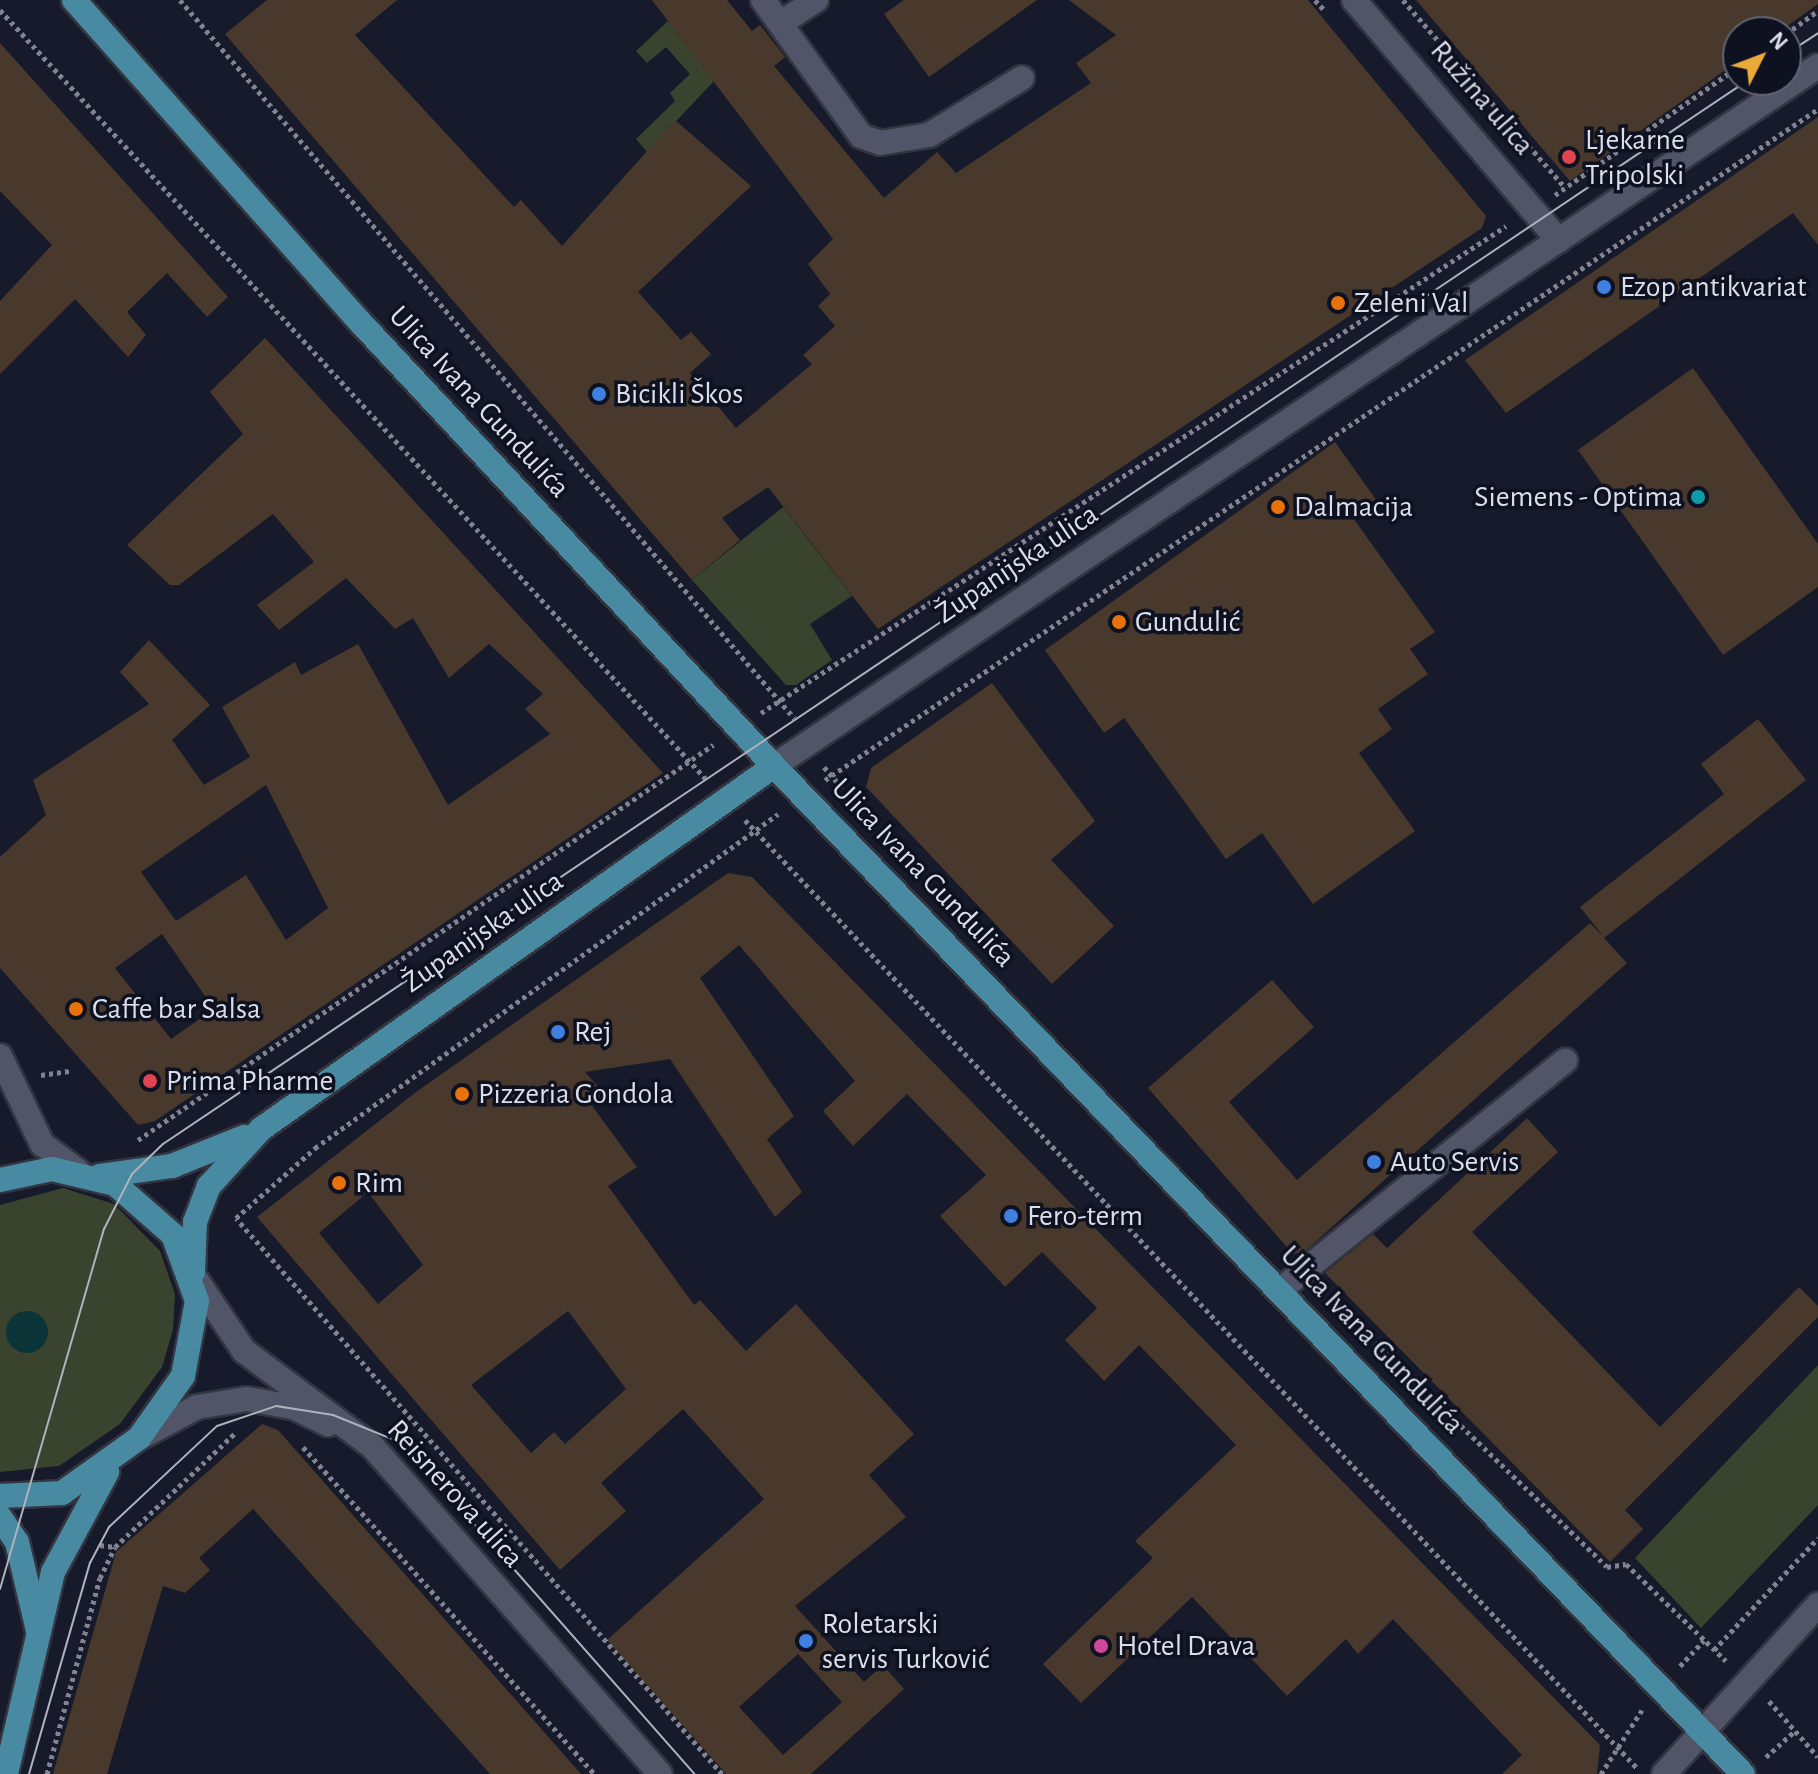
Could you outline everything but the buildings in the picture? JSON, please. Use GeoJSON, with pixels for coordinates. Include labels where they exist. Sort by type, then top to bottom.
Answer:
{"type":"FeatureCollection","features":[{"type":"Feature","properties":{"kind":"main road","name":"Ulica Ivana Gundulića"},"geometry":{"type":"LineString","coordinates":[[74,0],[361,323],[774,766],[1705,1735],[1750,1770]]}},
{"type":"Feature","properties":{"kind":"main road","name":"Županijska ulica"},"geometry":{"type":"LineString","coordinates":[[119,1456],[139,1438],[172,1396],[192,1352],[193,1272],[200,1207],[212,1181],[261,1129],[774,766]]}},
{"type":"Feature","properties":{"kind":"main road","name":"Županijska ulica"},"geometry":{"type":"LineString","coordinates":[[0,1180],[172,1166],[261,1129]]}},
{"type":"Feature","properties":{"kind":"main road"},"geometry":{"type":"LineString","coordinates":[[89,1173],[155,1213],[193,1272]]}},
{"type":"Feature","properties":{"kind":"main road"},"geometry":{"type":"LineString","coordinates":[[0,1496],[62,1493],[119,1456]]}},
{"type":"Feature","properties":{"kind":"main road"},"geometry":{"type":"LineString","coordinates":[[6,1774],[65,1540],[119,1456]]}},
{"type":"Feature","properties":{"kind":"main road"},"geometry":{"type":"LineString","coordinates":[[0,1517],[17,1542],[40,1639]]}},
{"type":"Feature","properties":{"kind":"street"},"geometry":{"type":"LineString","coordinates":[[763,0],[861,136],[880,143],[929,135],[1022,78]]}},
{"type":"Feature","properties":{"kind":"street"},"geometry":{"type":"LineString","coordinates":[[781,23],[816,0]]}},
{"type":"Feature","properties":{"kind":"street","name":"Ružina ulica"},"geometry":{"type":"LineString","coordinates":[[1354,0],[1535,209],[1559,241]]}},
{"type":"Feature","properties":{"kind":"street","name":"Županijska ulica"},"geometry":{"type":"LineString","coordinates":[[774,766],[1818,66]]}},
{"type":"Feature","properties":{"kind":"street"},"geometry":{"type":"LineString","coordinates":[[1280,1290],[1565,1061]]}},
{"type":"Feature","properties":{"kind":"street"},"geometry":{"type":"LineString","coordinates":[[2,1078],[42,1144],[89,1173]]}},
{"type":"Feature","properties":{"kind":"street","name":"Reisnerova ulica"},"geometry":{"type":"LineString","coordinates":[[193,1272],[214,1316],[244,1351],[372,1446],[660,1774]]}},
{"type":"Feature","properties":{"kind":"street"},"geometry":{"type":"LineString","coordinates":[[139,1438],[197,1407],[247,1399],[293,1407],[372,1446]]}},
{"type":"Feature","properties":{"kind":"street"},"geometry":{"type":"LineString","coordinates":[[1664,1774],[1705,1735],[1818,1605]]}},
{"type":"Feature","properties":{"kind":"path"},"geometry":{"type":"LineString","coordinates":[[180,0],[783,699],[831,776],[864,811]]}},
{"type":"Feature","properties":{"kind":"path"},"geometry":{"type":"LineString","coordinates":[[1403,0],[1565,188]]}},
{"type":"Feature","properties":{"kind":"path"},"geometry":{"type":"LineString","coordinates":[[0,10],[688,762],[1643,1774]]}},
{"type":"Feature","properties":{"kind":"path"},"geometry":{"type":"LineString","coordinates":[[143,1145],[135,1137],[739,727],[1535,209],[1722,78]]}},
{"type":"Feature","properties":{"kind":"path"},"geometry":{"type":"LineString","coordinates":[[236,1218],[315,1148],[803,795],[1818,109]]}},
{"type":"Feature","properties":{"kind":"path"},"geometry":{"type":"LineString","coordinates":[[200,1207],[236,1218],[722,1774]]}},
{"type":"Feature","properties":{"kind":"path"},"geometry":{"type":"LineString","coordinates":[[1357,1325],[1607,1567],[1626,1564],[1749,1684],[1818,1757]]}},
{"type":"Feature","properties":{"kind":"path"},"geometry":{"type":"LineString","coordinates":[[47,1774],[100,1578],[115,1547],[244,1425]]}},
{"type":"Feature","properties":{"kind":"path"},"geometry":{"type":"LineString","coordinates":[[300,1444],[594,1774]]}},
{"type":"Feature","properties":{"kind":"path"},"geometry":{"type":"LineString","coordinates":[[1714,1650],[1818,1538]]}},
{"type":"Feature","properties":{"kind":"path"},"geometry":{"type":"LineString","coordinates":[[65,1540],[115,1547]]}},
{"type":"Feature","properties":{"kind":"path"},"geometry":{"type":"LineString","coordinates":[[1750,1770],[1795,1731]]}},
{"type":"Feature","properties":{"kind":"shaded area"},"geometry":{"type":"Polygon","coordinates":[[[668,21],[714,81],[647,152],[636,139],[675,101],[670,93],[690,74],[666,47],[647,63],[636,51],[668,21]]]}},
{"type":"Feature","properties":{"kind":"shaded area"},"geometry":{"type":"Polygon","coordinates":[[[783,507],[852,596],[810,624],[832,660],[796,685],[786,685],[692,580],[783,507]]]}},
{"type":"Feature","properties":{"kind":"shaded area"},"geometry":{"type":"Polygon","coordinates":[[[63,1188],[114,1204],[160,1251],[175,1294],[173,1330],[162,1367],[120,1424],[59,1466],[0,1472],[0,1205],[63,1188]]]}},
{"type":"Feature","properties":{"kind":"shaded area"},"geometry":{"type":"Polygon","coordinates":[[[27,1311],[42,1317],[48,1332],[42,1347],[27,1353],[12,1347],[6,1332],[12,1317],[27,1311]]]}},
{"type":"Feature","properties":{"kind":"shaded area"},"geometry":{"type":"Polygon","coordinates":[[[1818,1365],[1818,1505],[1701,1628],[1635,1558],[1818,1365]]]}},
{"type":"Feature","properties":{"kind":"tram line"},"geometry":{"type":"LineString","coordinates":[[1802,44],[1818,33]]}},
{"type":"Feature","properties":{"kind":"tram line"},"geometry":{"type":"LineString","coordinates":[[0,1589],[104,1229],[132,1174],[163,1144],[1724,96]]}},
{"type":"Feature","properties":{"kind":"tram line"},"geometry":{"type":"LineString","coordinates":[[29,1774],[90,1563],[109,1527],[217,1426],[276,1406],[333,1415],[392,1439],[416,1458],[695,1774]]}},
{"type":"Feature","properties":{"kind":"place","name":"Ljekarne Tripolski"},"geometry":{"type":"Point","coordinates":[1569,157]}},
{"type":"Feature","properties":{"kind":"place","name":"Ezop antikvariat"},"geometry":{"type":"Point","coordinates":[1604,287]}},
{"type":"Feature","properties":{"kind":"place","name":"Zeleni Val"},"geometry":{"type":"Point","coordinates":[1338,303]}},
{"type":"Feature","properties":{"kind":"place","name":"Bicikli Škos"},"geometry":{"type":"Point","coordinates":[599,394]}},
{"type":"Feature","properties":{"kind":"place","name":"Siemens - Optima"},"geometry":{"type":"Point","coordinates":[1698,497]}},
{"type":"Feature","properties":{"kind":"place","name":"Dalmacija"},"geometry":{"type":"Point","coordinates":[1278,507]}},
{"type":"Feature","properties":{"kind":"place","name":"Gundulić"},"geometry":{"type":"Point","coordinates":[1119,622]}},
{"type":"Feature","properties":{"kind":"place","name":"Caffe bar Salsa"},"geometry":{"type":"Point","coordinates":[76,1009]}},
{"type":"Feature","properties":{"kind":"place","name":"Rej"},"geometry":{"type":"Point","coordinates":[558,1032]}},
{"type":"Feature","properties":{"kind":"place","name":"Prima Pharme"},"geometry":{"type":"Point","coordinates":[150,1081]}},
{"type":"Feature","properties":{"kind":"place","name":"Pizzeria Gondola"},"geometry":{"type":"Point","coordinates":[462,1094]}},
{"type":"Feature","properties":{"kind":"place","name":"Auto Servis"},"geometry":{"type":"Point","coordinates":[1374,1162]}},
{"type":"Feature","properties":{"kind":"place","name":"Rim"},"geometry":{"type":"Point","coordinates":[339,1183]}},
{"type":"Feature","properties":{"kind":"place","name":"Fero-term"},"geometry":{"type":"Point","coordinates":[1011,1216]}},
{"type":"Feature","properties":{"kind":"place","name":"Roletarski servis Turković"},"geometry":{"type":"Point","coordinates":[806,1641]}},
{"type":"Feature","properties":{"kind":"place","name":"Hotel Drava"},"geometry":{"type":"Point","coordinates":[1101,1646]}}]}
